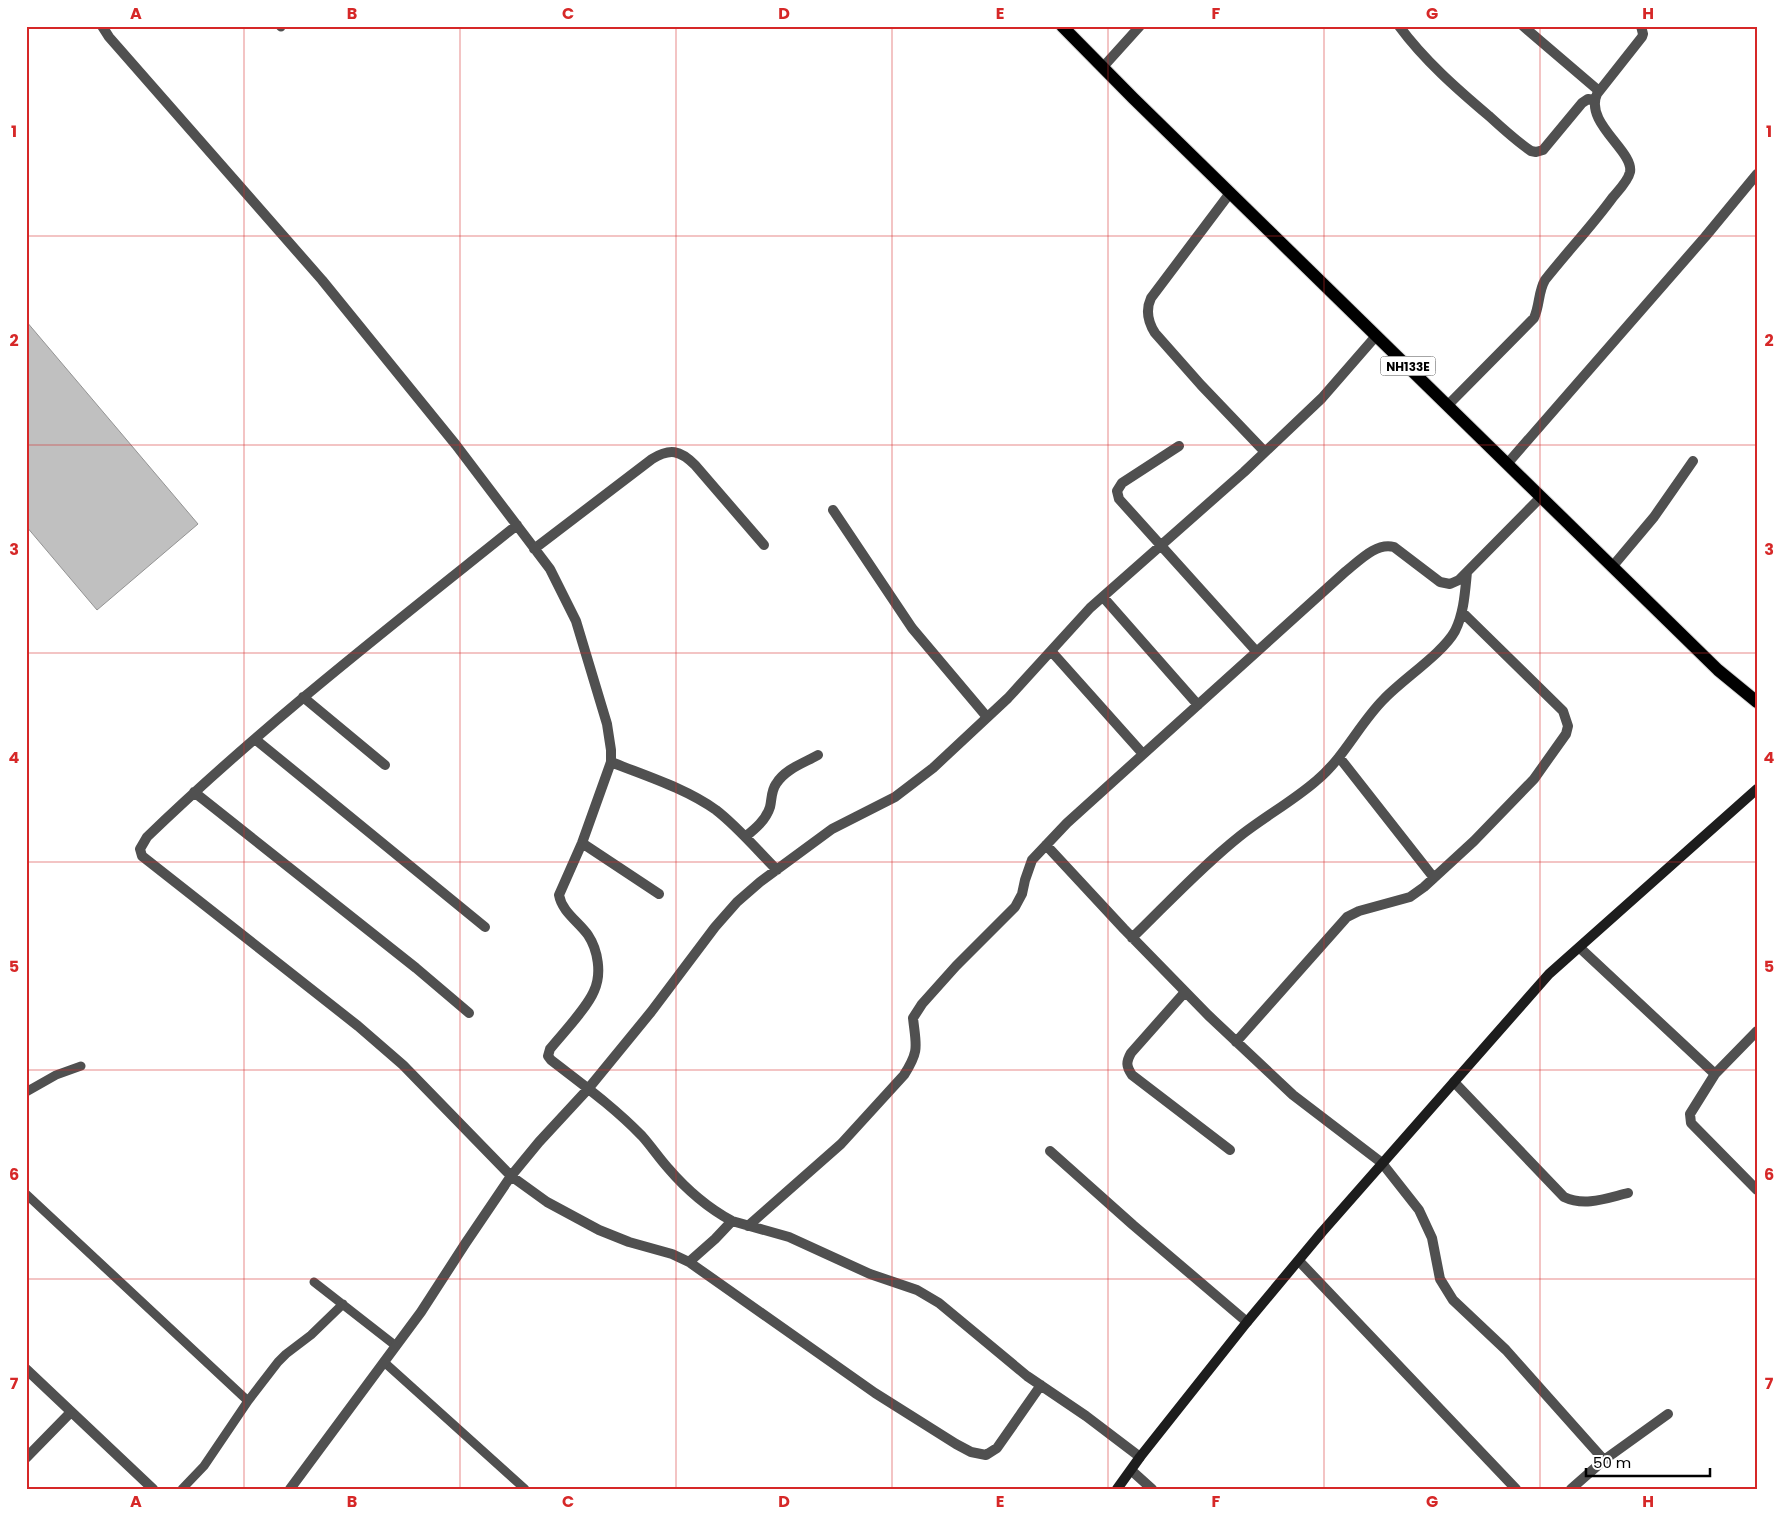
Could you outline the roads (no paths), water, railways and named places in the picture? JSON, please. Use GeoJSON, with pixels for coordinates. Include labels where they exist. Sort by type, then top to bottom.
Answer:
{"type":"FeatureCollection","features":[{"type":"Feature","properties":{"kind":"main road","name":"NH133E"},"geometry":{"type":"LineString","coordinates":[[1062,26],[1718,670],[1757,702]]}},
{"type":"Feature","properties":{"kind":"street"},"geometry":{"type":"LineString","coordinates":[[102,26],[128,59],[322,280],[456,445],[550,570],[576,621],[607,724],[611,762],[582,843],[558,895],[562,904],[588,936],[594,949],[598,978],[594,992],[550,1049],[548,1056],[643,1137],[668,1169],[694,1195],[732,1222],[789,1237],[870,1274],[917,1290],[939,1303],[1027,1376],[1086,1416],[1140,1458]]}},
{"type":"Feature","properties":{"kind":"street"},"geometry":{"type":"LineString","coordinates":[[1102,67],[1140,26]]}},
{"type":"Feature","properties":{"kind":"street"},"geometry":{"type":"LineString","coordinates":[[1399,26],[1410,42],[1432,65],[1472,102],[1531,150],[1536,152],[1543,150],[1582,103],[1597,95],[1642,37],[1641,26]]}},
{"type":"Feature","properties":{"kind":"street"},"geometry":{"type":"LineString","coordinates":[[1448,406],[1534,318],[1545,280],[1594,224],[1629,174],[1630,164],[1600,122],[1597,95],[1523,26]]}},
{"type":"Feature","properties":{"kind":"street"},"geometry":{"type":"LineString","coordinates":[[1507,464],[1699,244],[1757,174]]}},
{"type":"Feature","properties":{"kind":"street"},"geometry":{"type":"LineString","coordinates":[[1230,193],[1151,298],[1147,315],[1155,333],[1201,385],[1265,452]]}},
{"type":"Feature","properties":{"kind":"street"},"geometry":{"type":"LineString","coordinates":[[290,1489],[421,1312],[511,1176],[588,1089],[715,927],[737,902],[832,829],[896,797],[933,768],[1008,698],[1090,608],[1265,452],[1322,398],[1376,336]]}},
{"type":"Feature","properties":{"kind":"street"},"geometry":{"type":"LineString","coordinates":[[1179,446],[1126,480],[1117,492],[1119,499],[1256,651]]}},
{"type":"Feature","properties":{"kind":"street"},"geometry":{"type":"LineString","coordinates":[[534,549],[652,459],[666,452],[674,451],[687,457],[695,465],[764,545]]}},
{"type":"Feature","properties":{"kind":"street"},"geometry":{"type":"LineString","coordinates":[[1612,566],[1654,516],[1693,461]]}},
{"type":"Feature","properties":{"kind":"street"},"geometry":{"type":"LineString","coordinates":[[748,1226],[841,1144],[904,1075],[915,1054],[917,1043],[913,1018],[922,1004],[962,959],[1015,907],[1022,894],[1029,867],[1036,854],[1143,754],[1345,572],[1376,548],[1386,545],[1394,547],[1432,576],[1446,584],[1454,583],[1468,572],[1542,497]]}},
{"type":"Feature","properties":{"kind":"street"},"geometry":{"type":"LineString","coordinates":[[833,510],[912,628],[987,717]]}},
{"type":"Feature","properties":{"kind":"street"},"geometry":{"type":"LineString","coordinates":[[517,525],[303,697],[194,792],[144,840],[140,849],[142,856],[358,1026],[410,1071],[511,1176],[547,1202],[599,1230],[629,1242],[672,1254],[689,1262],[875,1393],[971,1452],[986,1455],[997,1448],[1041,1385]]}},
{"type":"Feature","properties":{"kind":"street"},"geometry":{"type":"LineString","coordinates":[[1132,938],[1238,837],[1317,780],[1339,757],[1371,712],[1449,640],[1462,612],[1468,572]]}},
{"type":"Feature","properties":{"kind":"street"},"geometry":{"type":"LineString","coordinates":[[1102,597],[1198,705]]}},
{"type":"Feature","properties":{"kind":"street"},"geometry":{"type":"LineString","coordinates":[[1236,1042],[1347,916],[1359,911],[1410,898],[1474,841],[1534,779],[1562,742],[1568,726],[1563,711],[1462,612]]}},
{"type":"Feature","properties":{"kind":"street"},"geometry":{"type":"LineString","coordinates":[[1051,651],[1143,754]]}},
{"type":"Feature","properties":{"kind":"street"},"geometry":{"type":"LineString","coordinates":[[303,697],[385,765]]}},
{"type":"Feature","properties":{"kind":"street"},"geometry":{"type":"LineString","coordinates":[[255,739],[485,927]]}},
{"type":"Feature","properties":{"kind":"street"},"geometry":{"type":"LineString","coordinates":[[745,837],[760,824],[766,815],[770,808],[771,796],[775,785],[782,776],[818,755]]}},
{"type":"Feature","properties":{"kind":"street"},"geometry":{"type":"LineString","coordinates":[[1339,757],[1434,878]]}},
{"type":"Feature","properties":{"kind":"street"},"geometry":{"type":"LineString","coordinates":[[611,762],[675,788],[716,811],[777,870]]}},
{"type":"Feature","properties":{"kind":"street"},"geometry":{"type":"LineString","coordinates":[[1118,1489],[1140,1458],[1247,1322],[1382,1164],[1549,974],[1757,789]]}},
{"type":"Feature","properties":{"kind":"street"},"geometry":{"type":"LineString","coordinates":[[194,792],[416,968],[469,1013]]}},
{"type":"Feature","properties":{"kind":"street"},"geometry":{"type":"LineString","coordinates":[[582,843],[659,894]]}},
{"type":"Feature","properties":{"kind":"street"},"geometry":{"type":"LineString","coordinates":[[1046,845],[1132,938],[1236,1042],[1293,1095],[1382,1164],[1420,1210],[1432,1238],[1440,1279],[1453,1300],[1506,1350],[1604,1460]]}},
{"type":"Feature","properties":{"kind":"street"},"geometry":{"type":"LineString","coordinates":[[1580,948],[1715,1074]]}},
{"type":"Feature","properties":{"kind":"street"},"geometry":{"type":"LineString","coordinates":[[1185,992],[1131,1052],[1127,1060],[1127,1067],[1132,1075],[1230,1150]]}},
{"type":"Feature","properties":{"kind":"street"},"geometry":{"type":"LineString","coordinates":[[1757,1031],[1715,1074],[1690,1114],[1691,1124],[1757,1190]]}},
{"type":"Feature","properties":{"kind":"street"},"geometry":{"type":"LineString","coordinates":[[1454,1082],[1564,1197],[1587,1202],[1628,1193]]}},
{"type":"Feature","properties":{"kind":"street"},"geometry":{"type":"LineString","coordinates":[[1050,1151],[1247,1322]]}},
{"type":"Feature","properties":{"kind":"street"},"geometry":{"type":"LineString","coordinates":[[689,1262],[732,1222]]}},
{"type":"Feature","properties":{"kind":"street"},"geometry":{"type":"LineString","coordinates":[[1299,1261],[1516,1489]]}},
{"type":"Feature","properties":{"kind":"street"},"geometry":{"type":"LineString","coordinates":[[26,1369],[153,1489]]}},
{"type":"Feature","properties":{"kind":"street"},"geometry":{"type":"LineString","coordinates":[[26,1458],[70,1412]]}},
{"type":"Feature","properties":{"kind":"street"},"geometry":{"type":"LineString","coordinates":[[1571,1489],[1604,1460],[1668,1414]]}},
{"type":"Feature","properties":{"kind":"street"},"geometry":{"type":"LineString","coordinates":[[1132,1471],[1152,1489]]}},
{"type":"Feature","properties":{"kind":"lane"},"geometry":{"type":"LineString","coordinates":[[26,1092],[56,1075],[81,1066]]}},
{"type":"Feature","properties":{"kind":"lane"},"geometry":{"type":"LineString","coordinates":[[26,1194],[248,1401]]}},
{"type":"Feature","properties":{"kind":"lane"},"geometry":{"type":"LineString","coordinates":[[314,1282],[396,1346]]}},
{"type":"Feature","properties":{"kind":"lane"},"geometry":{"type":"LineString","coordinates":[[182,1489],[204,1466],[248,1401],[286,1354],[312,1335],[343,1304]]}},
{"type":"Feature","properties":{"kind":"lane"},"geometry":{"type":"LineString","coordinates":[[384,1362],[525,1489]]}}]}
